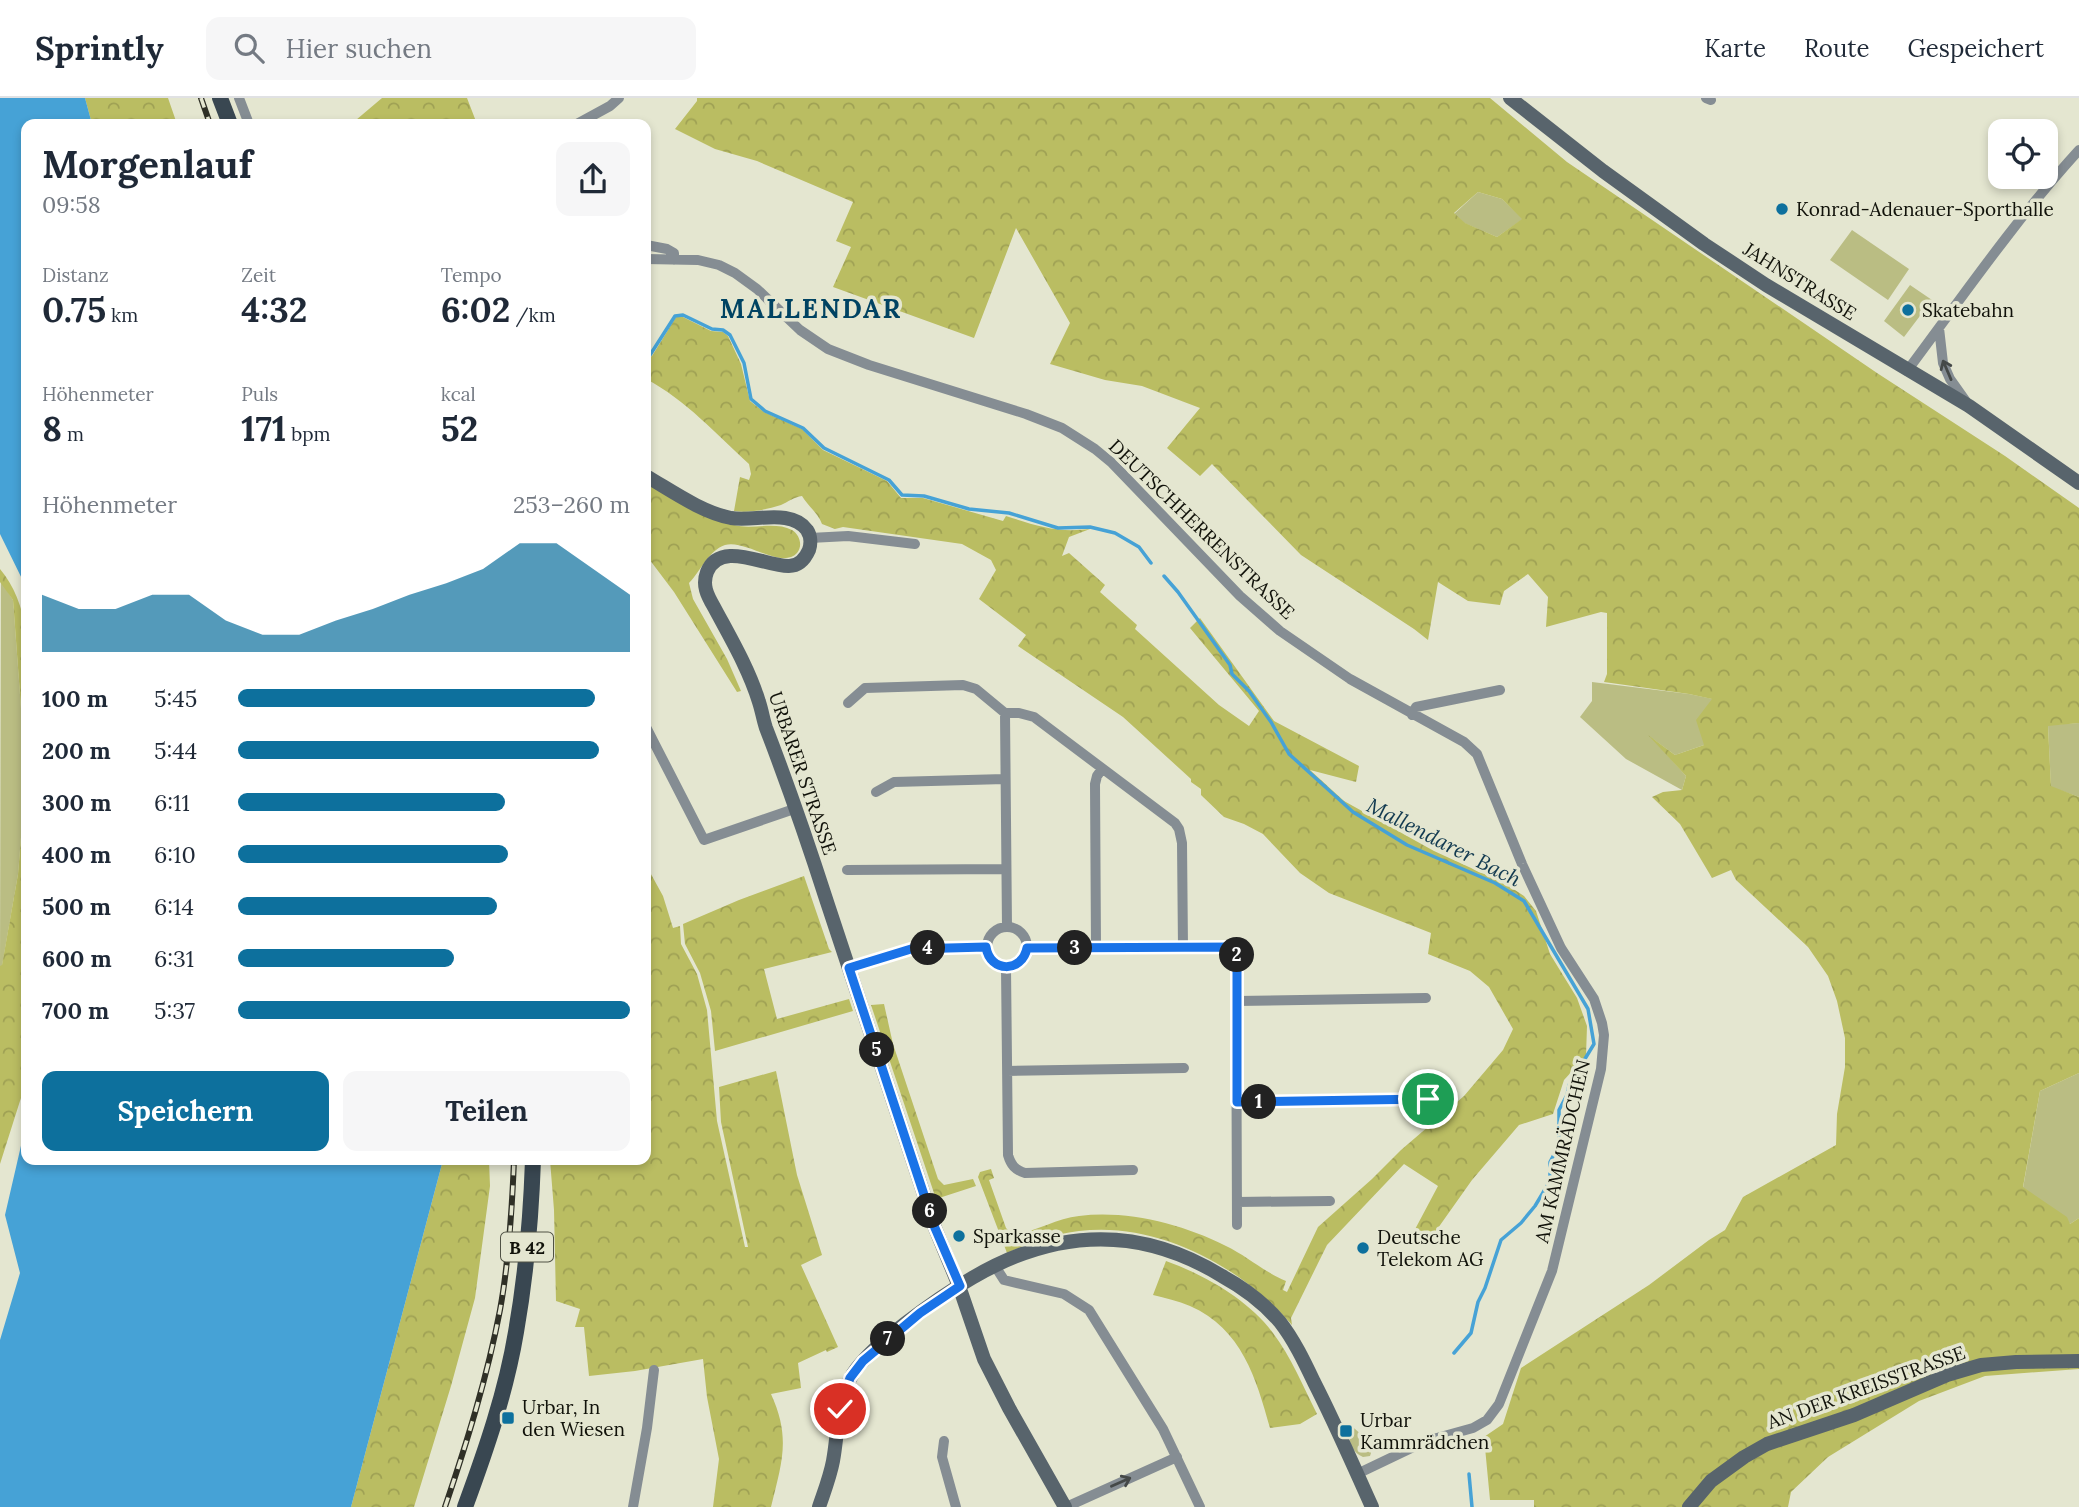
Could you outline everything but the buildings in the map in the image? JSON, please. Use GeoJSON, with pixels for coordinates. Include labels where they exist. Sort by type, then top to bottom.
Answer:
{"type":"FeatureCollection","features":[{"type":"Feature","properties":{"kind":"main road"},"geometry":{"type":"LineString","coordinates":[[220,98],[228,119]]}},
{"type":"Feature","properties":{"kind":"main road","name":"B 42"},"geometry":{"type":"LineString","coordinates":[[465,1507],[497,1413],[516,1333],[528,1238],[533,1165]]}},
{"type":"Feature","properties":{"kind":"street"},"geometry":{"type":"LineString","coordinates":[[239,98],[247,119]]}},
{"type":"Feature","properties":{"kind":"street"},"geometry":{"type":"LineString","coordinates":[[586,119],[619,98]]}},
{"type":"Feature","properties":{"kind":"street","name":"JAHNSTRASSE"},"geometry":{"type":"LineString","coordinates":[[1510,98],[1603,171],[1704,244],[1766,285],[1969,406],[2079,482]]}},
{"type":"Feature","properties":{"kind":"street"},"geometry":{"type":"LineString","coordinates":[[1908,371],[2041,193],[2079,150]]}},
{"type":"Feature","properties":{"kind":"street"},"geometry":{"type":"LineString","coordinates":[[651,246],[674,253],[674,260]]}},
{"type":"Feature","properties":{"kind":"street","name":"DEUTSCHHERRENSTRASSE"},"geometry":{"type":"LineString","coordinates":[[651,259],[698,260],[719,265],[757,289],[800,330],[828,349],[869,365],[1026,414],[1079,438],[1112,463],[1240,596],[1280,631],[1350,680],[1412,715]]}},
{"type":"Feature","properties":{"kind":"street"},"geometry":{"type":"LineString","coordinates":[[1939,328],[1943,363],[1950,379],[1969,406]]}},
{"type":"Feature","properties":{"kind":"street"},"geometry":{"type":"LineString","coordinates":[[651,480],[704,508],[731,517],[772,517],[793,521],[805,528],[810,538],[848,536],[915,544]]}},
{"type":"Feature","properties":{"kind":"street","name":"URBARER STRASSE"},"geometry":{"type":"LineString","coordinates":[[810,538],[809,549],[797,564],[781,565],[726,556],[712,563],[705,582],[707,593],[759,702],[763,720],[797,808],[935,1228],[960,1286],[985,1359],[1009,1408],[1066,1507]]}},
{"type":"Feature","properties":{"kind":"street"},"geometry":{"type":"LineString","coordinates":[[848,703],[865,688],[963,685],[976,689],[1005,713],[1034,717],[1175,823],[1179,829],[1182,843],[1182,947]]}},
{"type":"Feature","properties":{"kind":"street"},"geometry":{"type":"LineString","coordinates":[[1412,715],[1416,707],[1500,690]]}},
{"type":"Feature","properties":{"kind":"street"},"geometry":{"type":"LineString","coordinates":[[1005,713],[1007,927]]}},
{"type":"Feature","properties":{"kind":"street","name":"AM KAMMRÄDCHEN"},"geometry":{"type":"LineString","coordinates":[[1357,1474],[1426,1441],[1473,1428],[1487,1420],[1499,1404],[1552,1271],[1603,1052],[1602,1023],[1594,999],[1561,948],[1476,754],[1464,742],[1412,715]]}},
{"type":"Feature","properties":{"kind":"street"},"geometry":{"type":"LineString","coordinates":[[651,737],[704,840],[797,808]]}},
{"type":"Feature","properties":{"kind":"street"},"geometry":{"type":"LineString","coordinates":[[1096,947],[1095,784],[1102,769]]}},
{"type":"Feature","properties":{"kind":"street"},"geometry":{"type":"LineString","coordinates":[[876,792],[894,782],[1005,779]]}},
{"type":"Feature","properties":{"kind":"street"},"geometry":{"type":"LineString","coordinates":[[847,870],[1006,869]]}},
{"type":"Feature","properties":{"kind":"street"},"geometry":{"type":"LineString","coordinates":[[1007,927],[1024,936],[1027,948],[1018,964],[1006,968],[990,959],[986,947],[990,935],[1007,927]]}},
{"type":"Feature","properties":{"kind":"street"},"geometry":{"type":"LineString","coordinates":[[849,968],[911,949],[986,947]]}},
{"type":"Feature","properties":{"kind":"street"},"geometry":{"type":"LineString","coordinates":[[1027,948],[1237,947],[1237,1225]]}},
{"type":"Feature","properties":{"kind":"street"},"geometry":{"type":"LineString","coordinates":[[1006,968],[1009,1155],[1016,1169],[1025,1173],[1133,1170]]}},
{"type":"Feature","properties":{"kind":"street"},"geometry":{"type":"LineString","coordinates":[[1237,1001],[1426,998]]}},
{"type":"Feature","properties":{"kind":"street"},"geometry":{"type":"LineString","coordinates":[[1007,1070],[1184,1068]]}},
{"type":"Feature","properties":{"kind":"street"},"geometry":{"type":"LineString","coordinates":[[1237,1102],[1428,1099]]}},
{"type":"Feature","properties":{"kind":"street"},"geometry":{"type":"LineString","coordinates":[[1237,1202],[1330,1201]]}},
{"type":"Feature","properties":{"kind":"street"},"geometry":{"type":"LineString","coordinates":[[819,1507],[833,1462],[842,1399],[850,1378],[873,1351],[920,1313],[995,1266],[1050,1245],[1101,1238],[1121,1239],[1179,1253],[1214,1270],[1251,1294],[1291,1338],[1328,1409],[1372,1507]]}},
{"type":"Feature","properties":{"kind":"street"},"geometry":{"type":"LineString","coordinates":[[995,1266],[1004,1280],[1064,1294],[1089,1310],[1148,1403],[1200,1507]]}},
{"type":"Feature","properties":{"kind":"street","name":"AN DER KREISSTRASSE"},"geometry":{"type":"LineString","coordinates":[[1689,1507],[1712,1481],[1767,1444],[1854,1415],[1947,1375],[1981,1365],[2079,1360]]}},
{"type":"Feature","properties":{"kind":"street"},"geometry":{"type":"LineString","coordinates":[[633,1507],[654,1370]]}},
{"type":"Feature","properties":{"kind":"street"},"geometry":{"type":"LineString","coordinates":[[944,1441],[942,1457],[956,1507]]}},
{"type":"Feature","properties":{"kind":"street"},"geometry":{"type":"LineString","coordinates":[[1066,1507],[1177,1457]]}},
{"type":"Feature","properties":{"kind":"green space"},"geometry":{"type":"Polygon","coordinates":[[[85,98],[168,98],[175,119],[91,119],[85,98]]]}},
{"type":"Feature","properties":{"kind":"green space"},"geometry":{"type":"Polygon","coordinates":[[[382,98],[467,98],[475,119],[357,119],[382,98]]]}},
{"type":"Feature","properties":{"kind":"green space"},"geometry":{"type":"Polygon","coordinates":[[[697,98],[1490,98],[1567,162],[2079,508],[2079,723],[2048,726],[2051,786],[2079,797],[2079,1073],[2040,1091],[2023,1187],[2067,1217],[2070,1224],[2079,1218],[2079,1369],[1985,1376],[1919,1401],[1828,1457],[1791,1492],[1788,1507],[1534,1507],[1534,1500],[1490,1500],[1484,1437],[1503,1424],[1521,1368],[1649,1285],[1725,1230],[1743,1197],[1836,1145],[1837,1114],[1845,1067],[1845,1038],[1828,976],[1808,947],[1736,880],[1731,870],[1712,878],[1680,824],[1652,797],[1663,792],[1682,790],[1686,776],[1648,735],[1675,755],[1704,745],[1696,720],[1712,699],[1604,682],[1607,674],[1607,613],[1601,612],[1546,627],[1548,597],[1528,574],[1504,591],[1500,605],[1468,601],[1438,582],[1428,640],[1301,555],[1212,464],[1200,476],[1167,448],[1200,408],[1142,386],[1105,380],[1050,364],[1070,323],[1016,228],[974,338],[833,287],[851,247],[836,241],[853,202],[757,161],[715,149],[675,129],[697,98]],[[1478,192],[1454,213],[1465,223],[1497,237],[1522,219],[1502,199],[1478,192]]]}},
{"type":"Feature","properties":{"kind":"green space"},"geometry":{"type":"Polygon","coordinates":[[[1478,192],[1502,199],[1523,219],[1497,237],[1464,223],[1454,214],[1478,192]]]}},
{"type":"Feature","properties":{"kind":"green space"},"geometry":{"type":"Polygon","coordinates":[[[1852,230],[1909,269],[1888,300],[1830,260],[1852,230]]]}},
{"type":"Feature","properties":{"kind":"green space","name":"Skatebahn"},"geometry":{"type":"Polygon","coordinates":[[[1910,285],[1932,300],[1904,337],[1884,321],[1910,285]]]}},
{"type":"Feature","properties":{"kind":"green space"},"geometry":{"type":"Polygon","coordinates":[[[676,317],[683,317],[711,331],[723,332],[728,336],[741,364],[750,401],[764,412],[802,429],[823,450],[887,481],[901,498],[923,498],[1003,521],[1006,516],[1037,526],[1090,529],[1069,537],[1062,556],[1069,553],[1105,585],[1100,592],[1137,625],[1135,629],[1219,705],[1249,726],[1259,711],[1190,628],[1200,618],[1274,721],[1359,766],[1356,782],[1310,770],[1344,801],[1434,851],[1506,884],[1524,896],[1536,911],[1550,954],[1577,998],[1587,1026],[1586,1056],[1564,1080],[1553,1114],[1519,1125],[1472,1180],[1426,1245],[1412,1235],[1438,1186],[1404,1164],[1327,1245],[1291,1318],[1292,1325],[1249,1284],[1223,1267],[1196,1252],[1139,1233],[1109,1230],[1069,1232],[1007,1253],[978,1177],[980,1172],[991,1169],[994,1178],[989,1180],[1006,1228],[1012,1234],[1079,1216],[1116,1215],[1154,1220],[1191,1231],[1234,1250],[1286,1281],[1283,1290],[1287,1292],[1318,1227],[1464,1096],[1503,1050],[1513,1029],[1489,987],[1470,971],[1428,954],[1431,933],[1329,893],[1300,873],[1263,834],[1224,817],[1201,795],[1201,789],[1191,782],[1191,779],[1123,717],[1018,646],[1026,635],[979,599],[996,570],[991,560],[962,544],[843,527],[835,529],[822,524],[802,496],[769,508],[734,511],[740,477],[749,480],[751,474],[749,464],[687,407],[651,382],[652,356],[676,317]]]}},
{"type":"Feature","properties":{"kind":"green space"},"geometry":{"type":"Polygon","coordinates":[[[651,486],[730,524],[785,527],[795,532],[799,538],[797,553],[782,558],[743,546],[725,545],[709,556],[689,583],[693,599],[727,659],[741,691],[737,692],[674,592],[651,562],[651,486]]]}},
{"type":"Feature","properties":{"kind":"green space"},"geometry":{"type":"Polygon","coordinates":[[[0,569],[10,583],[21,609],[21,708],[13,600],[0,582],[0,569]]]}},
{"type":"Feature","properties":{"kind":"green space"},"geometry":{"type":"Polygon","coordinates":[[[1,581],[13,600],[21,708],[21,837],[18,874],[0,966],[1,581]]]}},
{"type":"Feature","properties":{"kind":"green space"},"geometry":{"type":"Polygon","coordinates":[[[1592,682],[1713,699],[1704,745],[1675,755],[1653,739],[1686,776],[1682,790],[1626,759],[1580,717],[1592,701],[1592,682]]]}},
{"type":"Feature","properties":{"kind":"green space"},"geometry":{"type":"Polygon","coordinates":[[[2079,723],[2079,797],[2051,787],[2048,725],[2079,723]]]}},
{"type":"Feature","properties":{"kind":"green space"},"geometry":{"type":"Polygon","coordinates":[[[21,837],[21,1098],[0,1164],[0,966],[18,874],[21,837]]]}},
{"type":"Feature","properties":{"kind":"green space"},"geometry":{"type":"Polygon","coordinates":[[[651,874],[663,896],[673,928],[680,926],[681,944],[697,974],[707,1010],[717,1121],[745,1247],[748,1247],[721,1122],[719,1087],[776,1071],[797,1175],[822,1255],[801,1265],[838,1347],[798,1363],[801,1388],[771,1394],[781,1424],[783,1450],[771,1507],[713,1507],[719,1459],[703,1359],[589,1376],[584,1327],[575,1327],[580,1309],[556,1301],[550,1165],[651,1165],[651,874]]]}},
{"type":"Feature","properties":{"kind":"green space"},"geometry":{"type":"Polygon","coordinates":[[[804,876],[832,952],[764,969],[777,1019],[849,999],[853,1011],[715,1051],[711,1011],[700,973],[685,944],[683,924],[804,876]]]}},
{"type":"Feature","properties":{"kind":"green space"},"geometry":{"type":"Polygon","coordinates":[[[884,1004],[893,1044],[938,1179],[944,1185],[973,1179],[976,1186],[936,1199],[871,1005],[884,1004]]]}},
{"type":"Feature","properties":{"kind":"green space"},"geometry":{"type":"Polygon","coordinates":[[[2079,1073],[2079,1218],[2070,1224],[2023,1188],[2040,1091],[2079,1073]]]}},
{"type":"Feature","properties":{"kind":"green space"},"geometry":{"type":"Polygon","coordinates":[[[442,1165],[489,1165],[490,1186],[475,1298],[414,1507],[351,1507],[442,1165]]]}},
{"type":"Feature","properties":{"kind":"green space"},"geometry":{"type":"Polygon","coordinates":[[[1166,1261],[1224,1289],[1263,1321],[1286,1352],[1317,1414],[1300,1424],[1270,1428],[1252,1373],[1234,1342],[1222,1328],[1190,1306],[1153,1295],[1166,1261]]]}},
{"type":"Feature","properties":{"kind":"green space"},"geometry":{"type":"Polygon","coordinates":[[[1351,1425],[1369,1443],[1370,1456],[1363,1457],[1352,1448],[1349,1435],[1351,1425]]]}},
{"type":"Feature","properties":{"kind":"water"},"geometry":{"type":"Polygon","coordinates":[[[0,98],[85,98],[91,119],[21,119],[21,577],[0,534],[0,98]]]}},
{"type":"Feature","properties":{"kind":"water"},"geometry":{"type":"Polygon","coordinates":[[[21,1146],[21,1165],[442,1165],[351,1507],[0,1507],[0,1340],[20,1273],[5,1215],[21,1146]]]}},
{"type":"Feature","properties":{"kind":"waterway","name":"Mallendarer Bach"},"geometry":{"type":"LineString","coordinates":[[651,353],[675,316],[683,315],[712,329],[723,330],[730,335],[744,363],[751,399],[765,411],[803,428],[824,448],[889,480],[902,495],[924,496],[969,509],[1009,513],[1058,528],[1090,527],[1115,533],[1139,547],[1151,563]]}},
{"type":"Feature","properties":{"kind":"waterway","name":"Mallendarer Bach"},"geometry":{"type":"LineString","coordinates":[[1164,576],[1230,665],[1232,674],[1249,691],[1271,722],[1289,754],[1353,812],[1407,845],[1495,883],[1524,901],[1588,1009],[1594,1044],[1569,1085],[1559,1110],[1559,1145],[1550,1162],[1550,1181],[1521,1223],[1501,1240],[1478,1302],[1471,1333],[1454,1353]]}},
{"type":"Feature","properties":{"kind":"waterway","name":"Mallendarer Bach"},"geometry":{"type":"LineString","coordinates":[[1469,1474],[1472,1507]]}},
{"type":"Feature","properties":{"kind":"railway"},"geometry":{"type":"LineString","coordinates":[[201,98],[208,119]]}},
{"type":"Feature","properties":{"kind":"railway"},"geometry":{"type":"LineString","coordinates":[[445,1507],[476,1410],[500,1310],[510,1235],[514,1165]]}},
{"type":"Feature","properties":{"kind":"place","name":"Konrad-Adenauer-Sporthalle"},"geometry":{"type":"Point","coordinates":[1782,209]}},
{"type":"Feature","properties":{"kind":"place","name":"Skatebahn"},"geometry":{"type":"Point","coordinates":[1908,310]}},
{"type":"Feature","properties":{"kind":"place","name":"Sparkasse"},"geometry":{"type":"Point","coordinates":[959,1236]}},
{"type":"Feature","properties":{"kind":"place","name":"Deutsche Telekom AG"},"geometry":{"type":"Point","coordinates":[1363,1248]}},
{"type":"Feature","properties":{"kind":"place","name":"Urbar, In den Wiesen"},"geometry":{"type":"Point","coordinates":[508,1418]}},
{"type":"Feature","properties":{"kind":"place","name":"Urbar Kammrädchen"},"geometry":{"type":"Point","coordinates":[1346,1431]}},
{"type":"Feature","properties":{"kind":"district","name":"MALLENDAR"},"geometry":{"type":"Point","coordinates":[811,308]}},
{"type":"Feature","properties":{"kind":"route"},"geometry":{"type":"LineString","coordinates":[[840,1409],[850,1378],[863,1361],[920,1313],[960,1286],[935,1228],[849,968],[911,949],[986,947],[994,964],[1006,968],[1023,960],[1027,948],[1237,947],[1237,1102],[1428,1099]]}}]}
